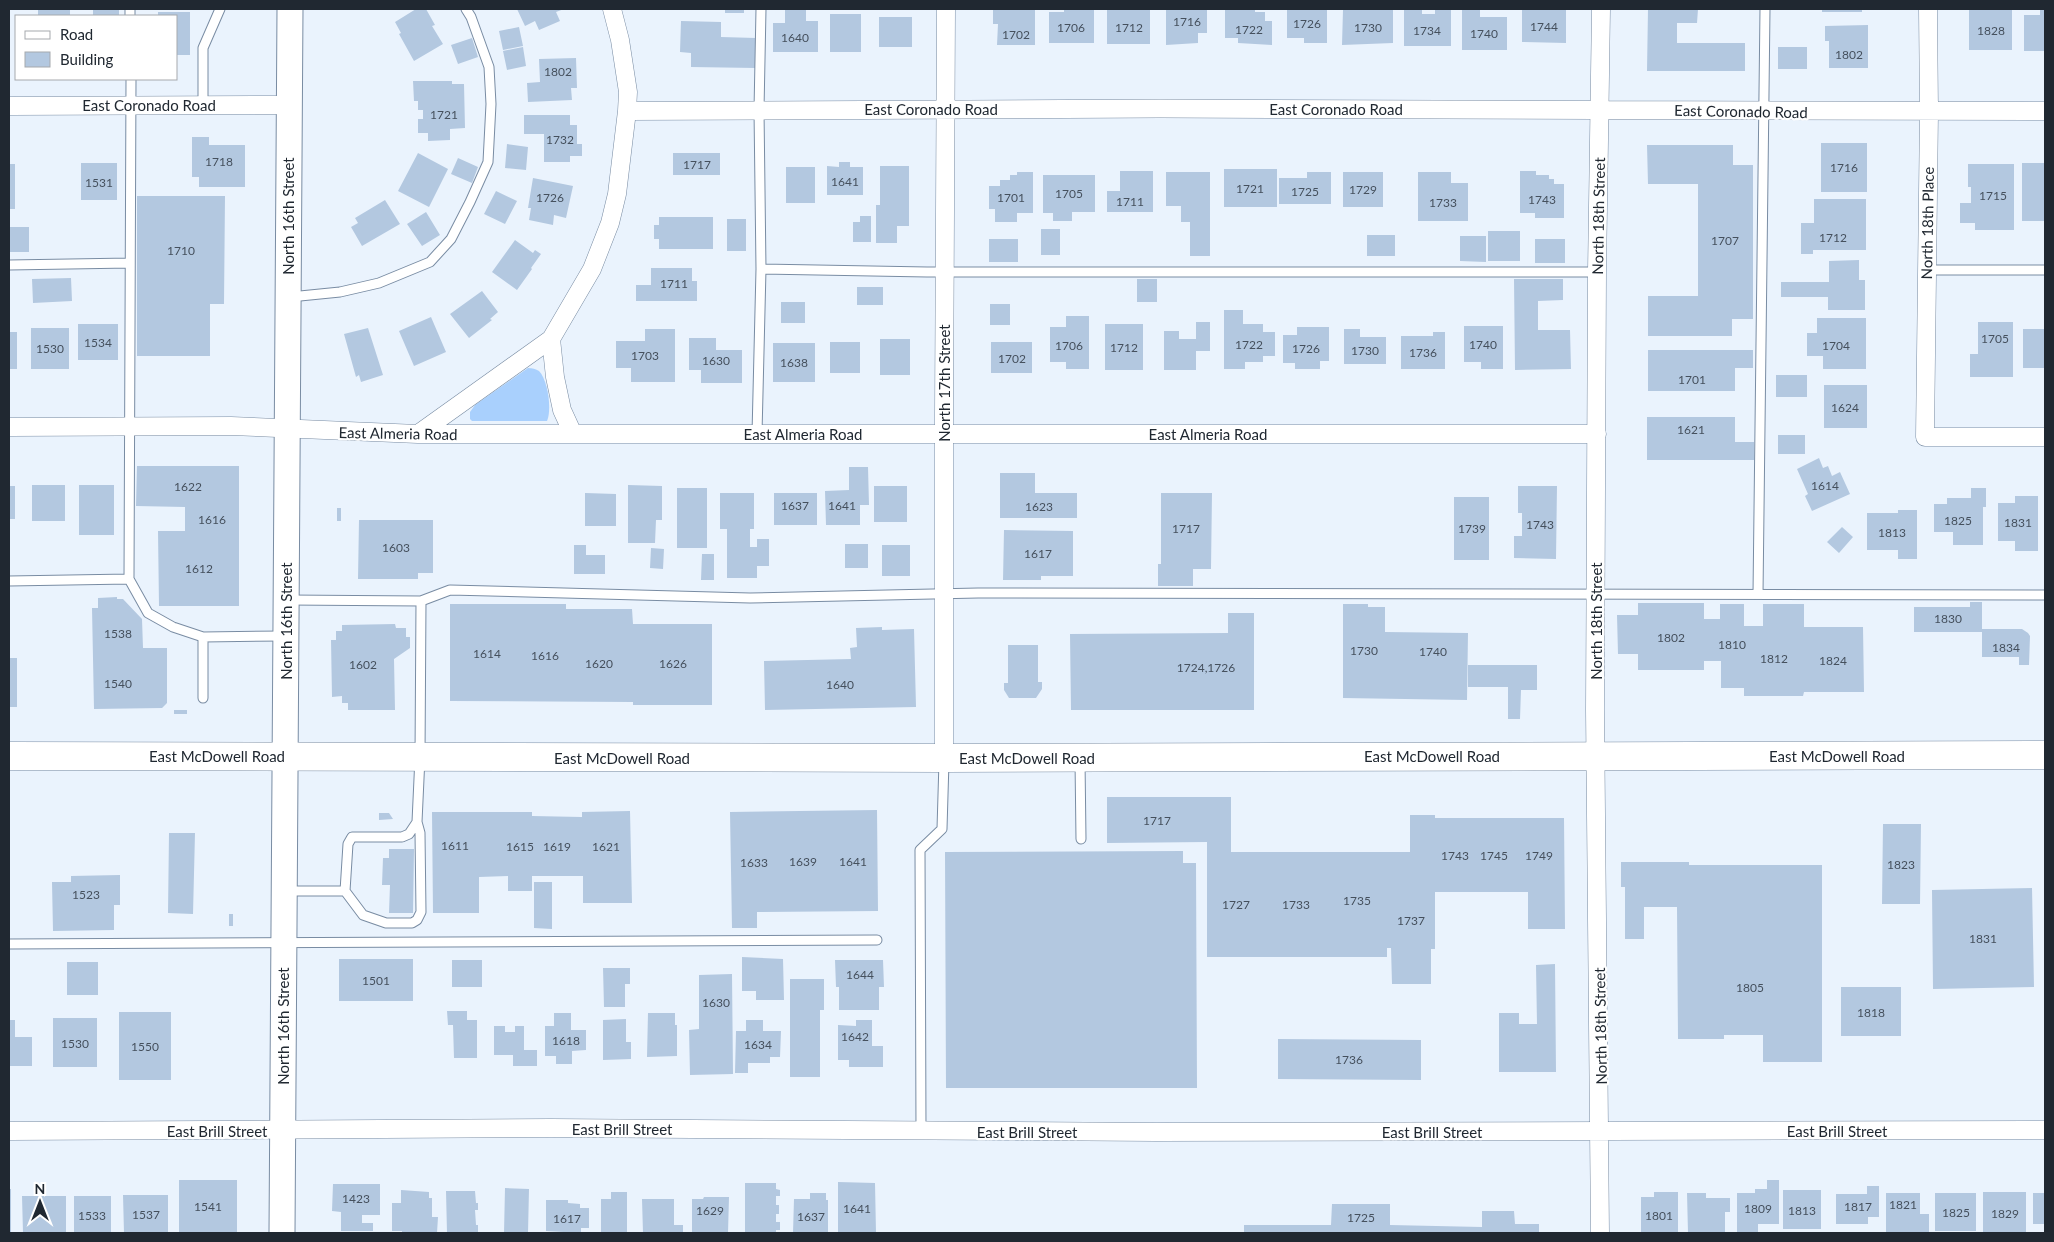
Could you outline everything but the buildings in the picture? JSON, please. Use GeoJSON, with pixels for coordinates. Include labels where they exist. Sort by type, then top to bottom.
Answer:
{"type":"FeatureCollection","features":[{"type":"Feature","properties":{"kind":"main road","name":"North 16th Street"},"geometry":{"type":"LineString","coordinates":[[282,1233],[290,9]]}},
{"type":"Feature","properties":{"kind":"main road","name":"East McDowell Road"},"geometry":{"type":"LineString","coordinates":[[9,756],[944,758],[2045,755]]}},
{"type":"Feature","properties":{"kind":"street"},"geometry":{"type":"LineString","coordinates":[[418,434],[552,339],[592,269],[610,223],[617,194],[627,111],[628,92],[620,40],[612,9]]}},
{"type":"Feature","properties":{"kind":"street","name":"North 17th Street"},"geometry":{"type":"LineString","coordinates":[[944,758],[946,9]]}},
{"type":"Feature","properties":{"kind":"street","name":"North 18th Street"},"geometry":{"type":"LineString","coordinates":[[1600,1233],[1597,756],[1595,710],[1597,272],[1601,9]]}},
{"type":"Feature","properties":{"kind":"street","name":"North 18th Place"},"geometry":{"type":"LineString","coordinates":[[1928,9],[1925,437],[2045,437]]}},
{"type":"Feature","properties":{"kind":"street","name":"East Coronado Road"},"geometry":{"type":"LineString","coordinates":[[9,106],[289,105]]}},
{"type":"Feature","properties":{"kind":"street","name":"East Coronado Road"},"geometry":{"type":"LineString","coordinates":[[627,111],[945,109],[1763,112],[2045,111]]}},
{"type":"Feature","properties":{"kind":"street"},"geometry":{"type":"LineString","coordinates":[[552,339],[555,377],[562,410],[573,434]]}},
{"type":"Feature","properties":{"kind":"street","name":"East Almeria Road"},"geometry":{"type":"LineString","coordinates":[[9,427],[129,428],[231,426],[418,434],[1597,434]]}},
{"type":"Feature","properties":{"kind":"street","name":"East Brill Street"},"geometry":{"type":"LineString","coordinates":[[9,1131],[551,1128],[921,1131],[1600,1132],[2045,1130]]}},
{"type":"Feature","properties":{"kind":"lane"},"geometry":{"type":"LineString","coordinates":[[203,105],[203,48],[220,9]]}},
{"type":"Feature","properties":{"kind":"lane"},"geometry":{"type":"LineString","coordinates":[[288,297],[340,292],[379,283],[430,262],[451,239],[488,162],[491,104],[489,67],[471,17],[466,9]]}},
{"type":"Feature","properties":{"kind":"lane"},"geometry":{"type":"LineString","coordinates":[[758,434],[761,269],[759,110],[762,9]]}},
{"type":"Feature","properties":{"kind":"lane"},"geometry":{"type":"LineString","coordinates":[[1758,594],[1765,9]]}},
{"type":"Feature","properties":{"kind":"lane"},"geometry":{"type":"LineString","coordinates":[[131,80],[129,579],[148,613],[173,627],[203,637],[287,636]]}},
{"type":"Feature","properties":{"kind":"lane"},"geometry":{"type":"LineString","coordinates":[[9,264],[130,263]]}},
{"type":"Feature","properties":{"kind":"lane"},"geometry":{"type":"LineString","coordinates":[[761,269],[945,272],[1597,272]]}},
{"type":"Feature","properties":{"kind":"lane"},"geometry":{"type":"LineString","coordinates":[[1927,270],[2045,270]]}},
{"type":"Feature","properties":{"kind":"lane"},"geometry":{"type":"LineString","coordinates":[[9,581],[129,579]]}},
{"type":"Feature","properties":{"kind":"lane"},"geometry":{"type":"LineString","coordinates":[[286,600],[421,601],[450,590],[750,598],[944,594],[2045,595]]}},
{"type":"Feature","properties":{"kind":"lane"},"geometry":{"type":"LineString","coordinates":[[416,822],[409,834],[402,837],[352,837],[348,844],[345,891],[363,915],[386,923],[412,923],[417,920],[421,912],[422,863],[420,833],[416,822],[420,757],[421,601]]}},
{"type":"Feature","properties":{"kind":"lane"},"geometry":{"type":"LineString","coordinates":[[203,637],[203,698]]}},
{"type":"Feature","properties":{"kind":"lane"},"geometry":{"type":"LineString","coordinates":[[1080,757],[1081,839]]}},
{"type":"Feature","properties":{"kind":"lane"},"geometry":{"type":"LineString","coordinates":[[921,1131],[920,850],[942,829],[944,758]]}},
{"type":"Feature","properties":{"kind":"lane"},"geometry":{"type":"LineString","coordinates":[[284,891],[345,891]]}},
{"type":"Feature","properties":{"kind":"lane"},"geometry":{"type":"LineString","coordinates":[[9,944],[877,940]]}},
{"type":"Feature","properties":{"kind":"shaded area"},"geometry":{"type":"Polygon","coordinates":[[[528,368],[539,371],[545,381],[549,403],[547,421],[472,421],[470,419],[470,412],[475,405],[528,368]]]}}]}
